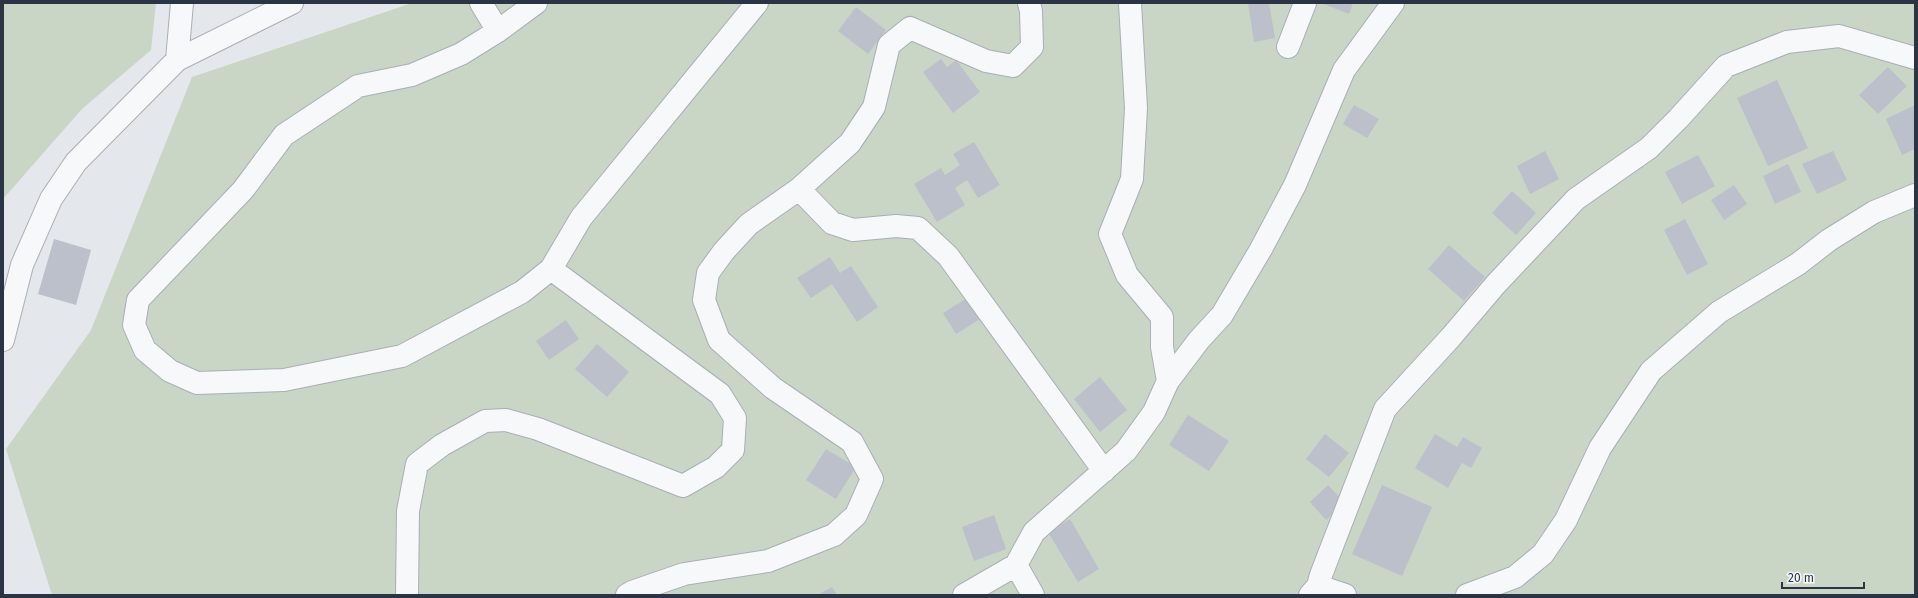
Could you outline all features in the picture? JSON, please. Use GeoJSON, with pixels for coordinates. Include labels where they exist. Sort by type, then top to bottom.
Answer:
{"type":"FeatureCollection","features":[{"type":"Feature","properties":{"kind":"street"},"geometry":{"type":"LineString","coordinates":[[177,60],[182,3]]}},
{"type":"Feature","properties":{"kind":"street"},"geometry":{"type":"LineString","coordinates":[[3,340],[22,265],[51,199],[76,162],[177,60],[292,3]]}},
{"type":"Feature","properties":{"kind":"street"},"geometry":{"type":"LineString","coordinates":[[480,3],[498,31]]}},
{"type":"Feature","properties":{"kind":"street"},"geometry":{"type":"LineString","coordinates":[[536,3],[498,31],[461,54],[412,75],[358,86],[284,135],[243,190],[138,300],[134,325],[145,350],[170,371],[196,383],[284,380],[402,356],[522,292],[551,269],[580,218],[757,3]]}},
{"type":"Feature","properties":{"kind":"street"},"geometry":{"type":"LineString","coordinates":[[627,595],[684,574],[768,561],[834,535],[856,515],[872,479],[852,442],[773,388],[719,340],[704,300],[708,273],[724,251],[749,224],[799,189],[850,143],[874,107],[889,45],[910,28],[986,61],[1013,66],[1032,47],[1031,11],[1029,3]]}},
{"type":"Feature","properties":{"kind":"street"},"geometry":{"type":"LineString","coordinates":[[1130,3],[1136,108],[1132,179],[1110,234],[1128,275],[1162,317],[1162,347],[1168,381]]}},
{"type":"Feature","properties":{"kind":"street"},"geometry":{"type":"LineString","coordinates":[[1288,48],[1305,3]]}},
{"type":"Feature","properties":{"kind":"street"},"geometry":{"type":"LineString","coordinates":[[964,595],[1016,565],[1034,532],[1126,452],[1154,412],[1168,381],[1199,340],[1222,315],[1261,249],[1295,185],[1344,70],[1393,3]]}},
{"type":"Feature","properties":{"kind":"street"},"geometry":{"type":"LineString","coordinates":[[1345,595],[1314,591],[1385,409],[1451,337],[1496,284],[1576,199],[1649,148],[1678,119],[1726,66],[1787,42],[1839,36],[1915,58]]}},
{"type":"Feature","properties":{"kind":"street"},"geometry":{"type":"LineString","coordinates":[[799,189],[832,223],[853,230],[896,226],[918,228],[948,256],[1104,471]]}},
{"type":"Feature","properties":{"kind":"street"},"geometry":{"type":"LineString","coordinates":[[1467,595],[1515,577],[1543,554],[1566,520],[1600,448],[1651,371],[1719,312],[1798,264],[1828,240],[1874,212],[1915,195]]}},
{"type":"Feature","properties":{"kind":"street"},"geometry":{"type":"LineString","coordinates":[[407,595],[408,511],[417,464],[442,445],[485,421],[506,420],[538,429],[683,486],[716,467],[733,450],[735,418],[720,394],[551,269]]}},
{"type":"Feature","properties":{"kind":"street"},"geometry":{"type":"LineString","coordinates":[[1016,565],[1033,595]]}},
{"type":"Feature","properties":{"kind":"green space"},"geometry":{"type":"Polygon","coordinates":[[[3,3],[156,3],[151,50],[82,109],[3,199],[3,3]]]}},
{"type":"Feature","properties":{"kind":"green space"},"geometry":{"type":"Polygon","coordinates":[[[412,3],[1915,3],[1915,595],[52,595],[6,449],[91,330],[192,77],[412,3]]]}},
{"type":"Feature","properties":{"kind":"building"},"geometry":{"type":"Polygon","coordinates":[[[1248,3],[1269,3],[1275,38],[1254,42],[1248,3]]]}},
{"type":"Feature","properties":{"kind":"building"},"geometry":{"type":"Polygon","coordinates":[[[1321,3],[1353,3],[1349,14],[1321,3]]]}},
{"type":"Feature","properties":{"kind":"building"},"geometry":{"type":"Polygon","coordinates":[[[856,7],[886,30],[868,54],[838,31],[856,7]]]}},
{"type":"Feature","properties":{"kind":"building"},"geometry":{"type":"Polygon","coordinates":[[[941,59],[947,67],[956,60],[980,92],[953,113],[923,72],[941,59]]]}},
{"type":"Feature","properties":{"kind":"building"},"geometry":{"type":"Polygon","coordinates":[[[1888,67],[1907,86],[1878,114],[1859,95],[1888,67]]]}},
{"type":"Feature","properties":{"kind":"building"},"geometry":{"type":"Polygon","coordinates":[[[1777,80],[1808,148],[1768,166],[1737,98],[1777,80]]]}},
{"type":"Feature","properties":{"kind":"building"},"geometry":{"type":"Polygon","coordinates":[[[1354,105],[1379,119],[1367,138],[1343,124],[1354,105]]]}},
{"type":"Feature","properties":{"kind":"building"},"geometry":{"type":"Polygon","coordinates":[[[1915,105],[1915,149],[1902,155],[1886,119],[1915,105]]]}},
{"type":"Feature","properties":{"kind":"building"},"geometry":{"type":"Polygon","coordinates":[[[974,142],[1000,185],[978,198],[967,180],[955,188],[965,205],[937,222],[914,184],[941,168],[945,175],[960,165],[953,154],[974,142]]]}},
{"type":"Feature","properties":{"kind":"building"},"geometry":{"type":"Polygon","coordinates":[[[1545,151],[1559,179],[1530,194],[1517,166],[1545,151]]]}},
{"type":"Feature","properties":{"kind":"building"},"geometry":{"type":"Polygon","coordinates":[[[1833,151],[1847,180],[1817,194],[1802,164],[1833,151]]]}},
{"type":"Feature","properties":{"kind":"building"},"geometry":{"type":"Polygon","coordinates":[[[1698,155],[1715,186],[1682,204],[1665,172],[1698,155]]]}},
{"type":"Feature","properties":{"kind":"building"},"geometry":{"type":"Polygon","coordinates":[[[1788,164],[1801,192],[1775,204],[1763,176],[1788,164]]]}},
{"type":"Feature","properties":{"kind":"building"},"geometry":{"type":"Polygon","coordinates":[[[1734,185],[1747,204],[1724,220],[1711,200],[1734,185]]]}},
{"type":"Feature","properties":{"kind":"building"},"geometry":{"type":"Polygon","coordinates":[[[1512,191],[1536,213],[1516,235],[1492,213],[1512,191]]]}},
{"type":"Feature","properties":{"kind":"building"},"geometry":{"type":"Polygon","coordinates":[[[1685,219],[1708,264],[1687,275],[1664,230],[1685,219]]]}},
{"type":"Feature","properties":{"kind":"building"},"geometry":{"type":"Polygon","coordinates":[[[54,239],[91,250],[76,305],[38,294],[54,239]]]}},
{"type":"Feature","properties":{"kind":"building"},"geometry":{"type":"Polygon","coordinates":[[[1449,245],[1485,277],[1464,301],[1428,269],[1449,245]]]}},
{"type":"Feature","properties":{"kind":"building"},"geometry":{"type":"Polygon","coordinates":[[[830,257],[840,273],[851,266],[878,307],[857,322],[832,284],[811,298],[797,278],[830,257]]]}},
{"type":"Feature","properties":{"kind":"building"},"geometry":{"type":"Polygon","coordinates":[[[972,295],[985,316],[956,334],[943,313],[972,295]]]}},
{"type":"Feature","properties":{"kind":"building"},"geometry":{"type":"Polygon","coordinates":[[[566,320],[579,339],[549,360],[536,341],[566,320]]]}},
{"type":"Feature","properties":{"kind":"building"},"geometry":{"type":"Polygon","coordinates":[[[597,344],[629,372],[607,397],[575,369],[597,344]]]}},
{"type":"Feature","properties":{"kind":"building"},"geometry":{"type":"Polygon","coordinates":[[[1100,377],[1127,410],[1100,432],[1074,399],[1100,377]]]}},
{"type":"Feature","properties":{"kind":"building"},"geometry":{"type":"Polygon","coordinates":[[[1188,415],[1229,441],[1209,471],[1169,445],[1188,415]]]}},
{"type":"Feature","properties":{"kind":"building"},"geometry":{"type":"Polygon","coordinates":[[[1325,434],[1349,453],[1329,477],[1306,459],[1325,434]]]}},
{"type":"Feature","properties":{"kind":"building"},"geometry":{"type":"Polygon","coordinates":[[[1435,434],[1457,447],[1463,437],[1482,448],[1471,468],[1462,463],[1448,488],[1415,468],[1435,434]]]}},
{"type":"Feature","properties":{"kind":"building"},"geometry":{"type":"Polygon","coordinates":[[[826,449],[856,467],[836,499],[806,480],[826,449]]]}},
{"type":"Feature","properties":{"kind":"building"},"geometry":{"type":"Polygon","coordinates":[[[1328,485],[1344,502],[1326,520],[1310,502],[1328,485]]]}},
{"type":"Feature","properties":{"kind":"building"},"geometry":{"type":"Polygon","coordinates":[[[1382,485],[1432,507],[1402,576],[1352,554],[1382,485]]]}},
{"type":"Feature","properties":{"kind":"building"},"geometry":{"type":"Polygon","coordinates":[[[994,515],[1006,549],[974,561],[962,527],[994,515]]]}},
{"type":"Feature","properties":{"kind":"building"},"geometry":{"type":"Polygon","coordinates":[[[1070,519],[1099,569],[1078,582],[1048,532],[1070,519]]]}},
{"type":"Feature","properties":{"kind":"building"},"geometry":{"type":"Polygon","coordinates":[[[832,587],[837,595],[817,595],[832,587]]]}}]}
